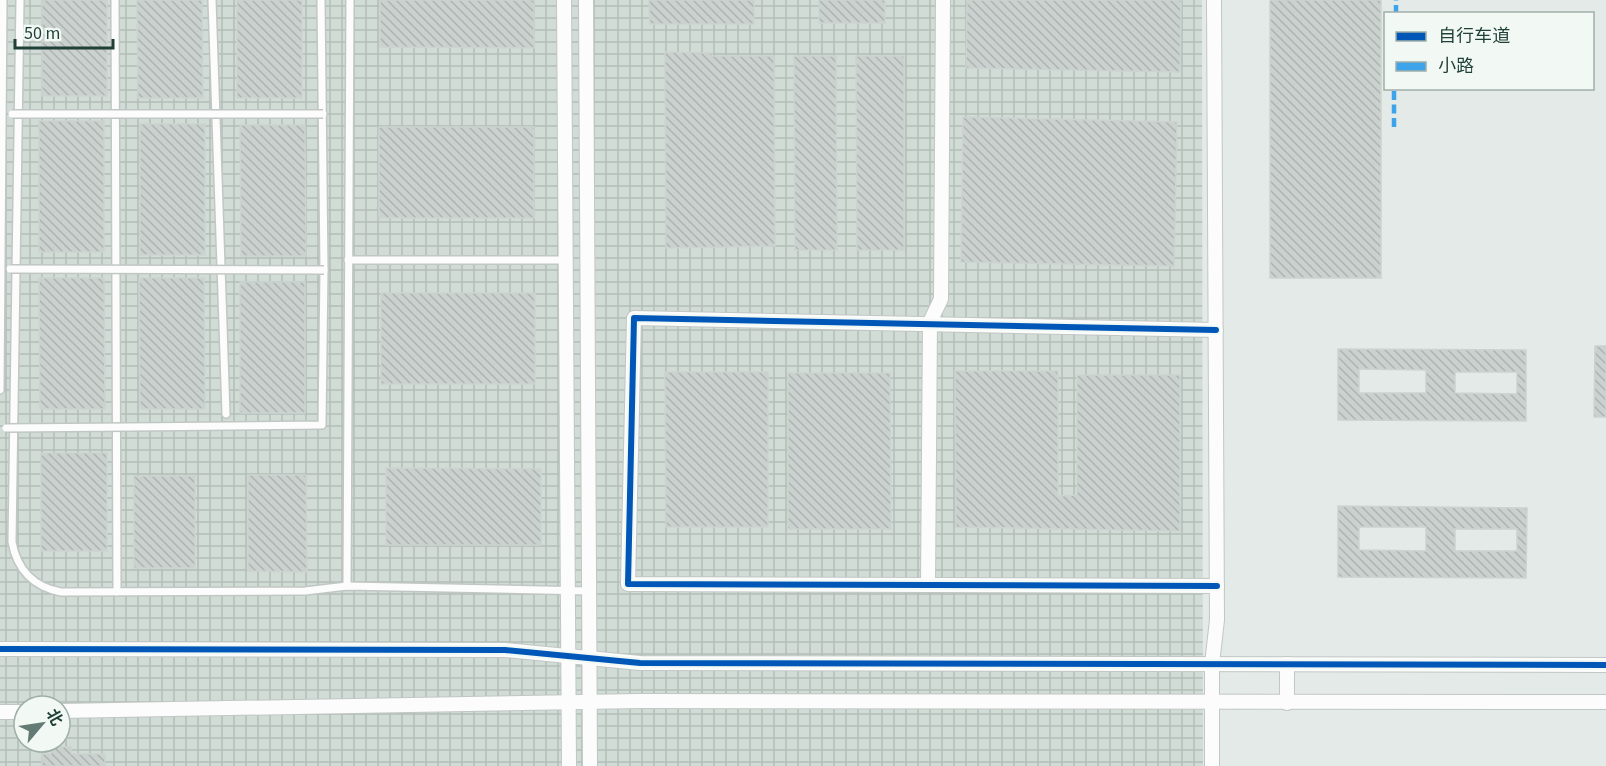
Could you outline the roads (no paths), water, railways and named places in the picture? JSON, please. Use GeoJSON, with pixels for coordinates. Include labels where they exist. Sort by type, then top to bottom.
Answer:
{"type":"FeatureCollection","features":[{"type":"Feature","properties":{"kind":"street"},"geometry":{"type":"LineString","coordinates":[[564,0],[569,766]]}},
{"type":"Feature","properties":{"kind":"street"},"geometry":{"type":"LineString","coordinates":[[586,0],[590,766]]}},
{"type":"Feature","properties":{"kind":"street"},"geometry":{"type":"LineString","coordinates":[[928,585],[930,322],[941,299],[943,0]]}},
{"type":"Feature","properties":{"kind":"street"},"geometry":{"type":"LineString","coordinates":[[1212,766],[1212,664],[1217,620],[1214,0]]}},
{"type":"Feature","properties":{"kind":"street"},"geometry":{"type":"LineString","coordinates":[[1216,330],[930,322],[634,318],[628,584],[1217,586]]}},
{"type":"Feature","properties":{"kind":"street"},"geometry":{"type":"LineString","coordinates":[[0,649],[493,650],[640,663],[1606,665]]}},
{"type":"Feature","properties":{"kind":"street"},"geometry":{"type":"LineString","coordinates":[[1287,664],[1287,703]]}},
{"type":"Feature","properties":{"kind":"street"},"geometry":{"type":"LineString","coordinates":[[72,711],[590,702],[1606,702]]}},
{"type":"Feature","properties":{"kind":"lane"},"geometry":{"type":"LineString","coordinates":[[0,390],[6,268],[2,114],[3,0]]}},
{"type":"Feature","properties":{"kind":"lane"},"geometry":{"type":"LineString","coordinates":[[20,0],[12,542],[23,572],[44,588],[61,592],[305,591],[346,586],[589,591]]}},
{"type":"Feature","properties":{"kind":"lane"},"geometry":{"type":"LineString","coordinates":[[115,0],[117,592]]}},
{"type":"Feature","properties":{"kind":"lane"},"geometry":{"type":"LineString","coordinates":[[212,0],[226,414]]}},
{"type":"Feature","properties":{"kind":"lane"},"geometry":{"type":"LineString","coordinates":[[3,428],[322,425],[324,270],[321,0]]}},
{"type":"Feature","properties":{"kind":"lane"},"geometry":{"type":"LineString","coordinates":[[346,586],[350,0]]}},
{"type":"Feature","properties":{"kind":"lane"},"geometry":{"type":"LineString","coordinates":[[2,114],[323,114]]}},
{"type":"Feature","properties":{"kind":"lane"},"geometry":{"type":"LineString","coordinates":[[348,260],[566,260]]}},
{"type":"Feature","properties":{"kind":"lane"},"geometry":{"type":"LineString","coordinates":[[6,268],[324,270]]}}]}
